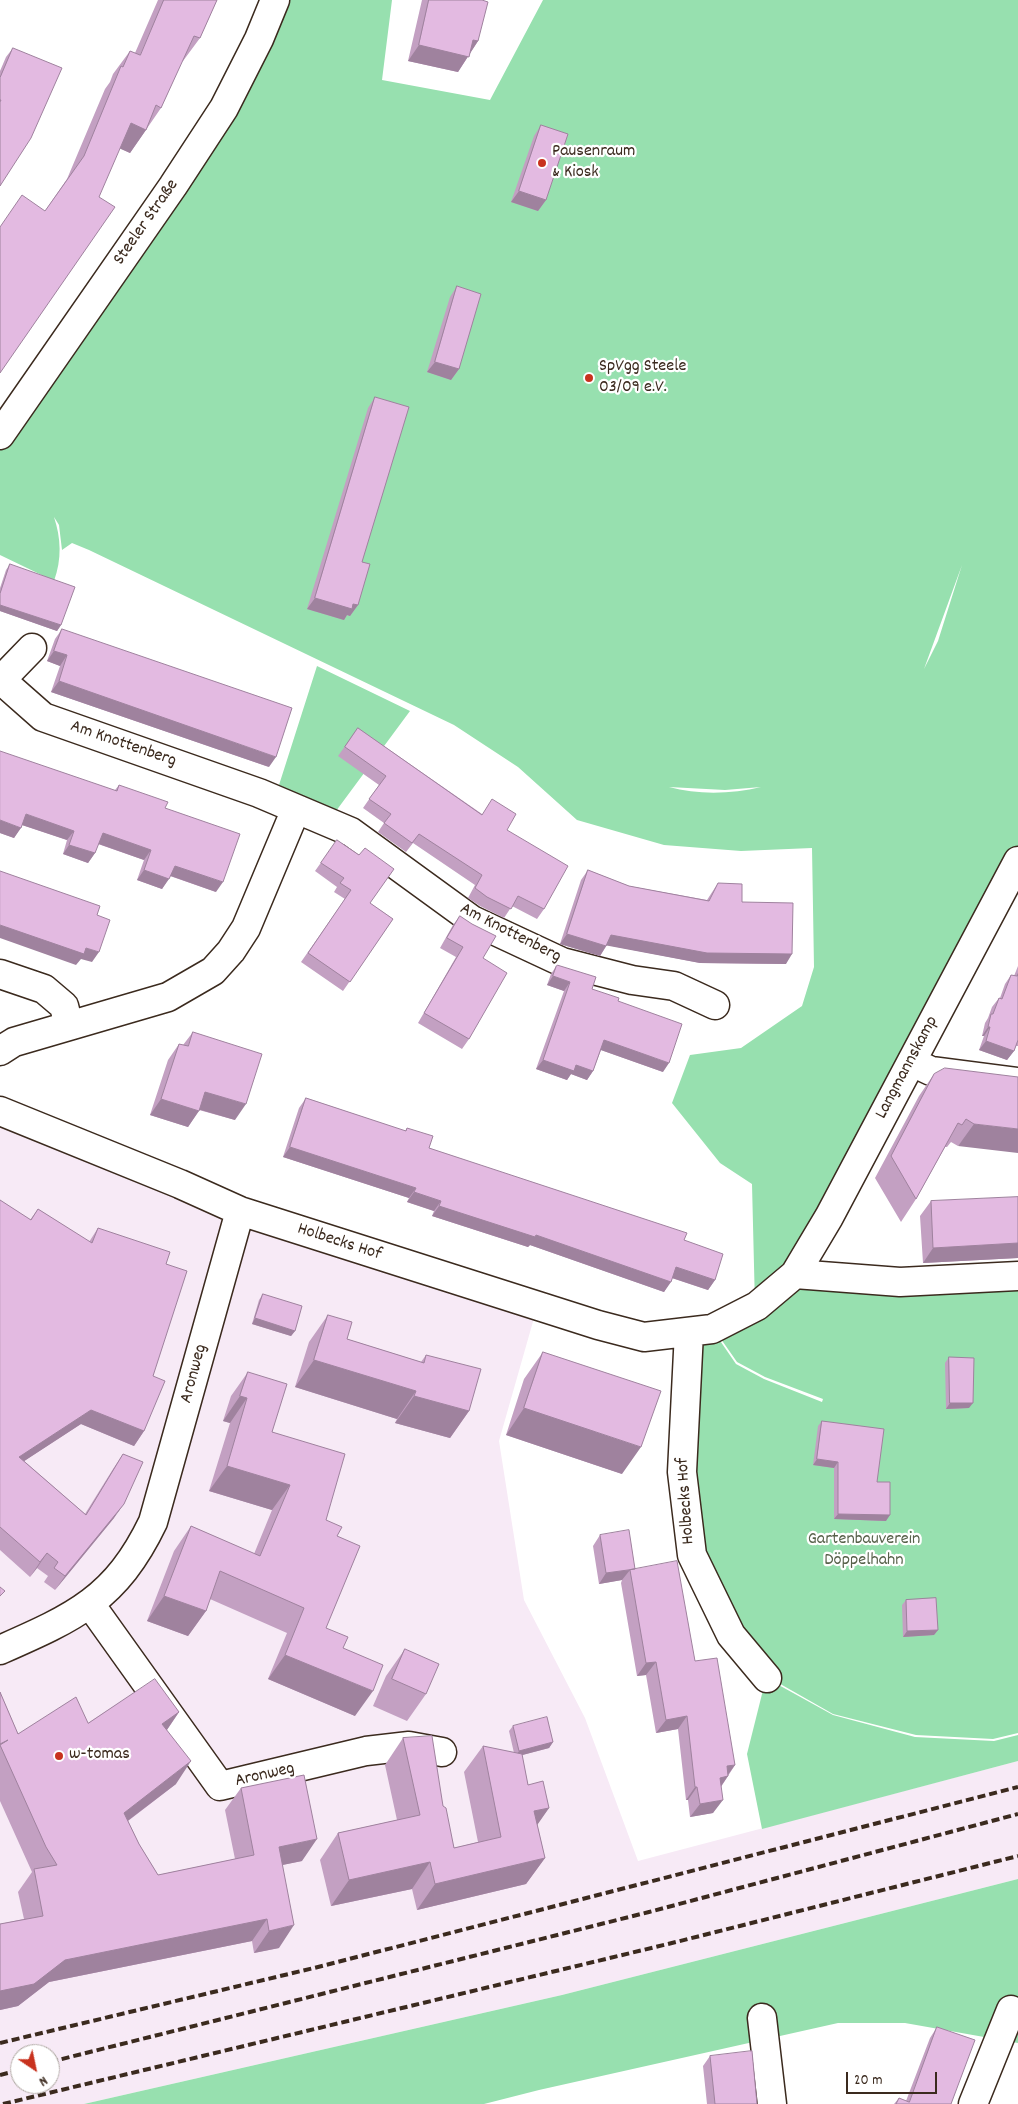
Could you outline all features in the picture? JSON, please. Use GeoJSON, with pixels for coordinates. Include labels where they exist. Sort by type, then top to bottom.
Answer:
{"type":"FeatureCollection","features":[{"type":"Feature","properties":{"kind":"street","name":"Steeler Straße"},"geometry":{"type":"LineString","coordinates":[[0,435],[168,193],[224,108],[259,39],[275,0]]}},
{"type":"Feature","properties":{"kind":"street","name":"Am Knottenberg"},"geometry":{"type":"LineString","coordinates":[[32,648],[1,680],[44,717],[259,793],[351,832],[472,920],[562,962],[632,980],[674,986],[715,1005]]}},
{"type":"Feature","properties":{"kind":"street"},"geometry":{"type":"LineString","coordinates":[[0,1051],[14,1042],[168,997],[213,971],[231,951],[246,928],[296,809]]}},
{"type":"Feature","properties":{"kind":"street","name":"Langmannskamp"},"geometry":{"type":"LineString","coordinates":[[795,1274],[829,1217],[1018,861]]}},
{"type":"Feature","properties":{"kind":"street"},"geometry":{"type":"LineString","coordinates":[[0,974],[44,989],[64,1006],[69,1026]]}},
{"type":"Feature","properties":{"kind":"street"},"geometry":{"type":"LineString","coordinates":[[912,1062],[931,1071],[1018,1082]]}},
{"type":"Feature","properties":{"kind":"street","name":"Holbecks Hof"},"geometry":{"type":"LineString","coordinates":[[0,1111],[180,1184],[240,1211],[598,1325],[644,1337],[712,1329],[757,1306],[795,1274]]}},
{"type":"Feature","properties":{"kind":"street","name":"Aronweg"},"geometry":{"type":"LineString","coordinates":[[0,1650],[69,1618],[110,1588],[129,1566],[154,1522],[240,1211]]}},
{"type":"Feature","properties":{"kind":"street"},"geometry":{"type":"LineString","coordinates":[[795,1274],[900,1282],[1018,1276]]}},
{"type":"Feature","properties":{"kind":"street","name":"Holbecks Hof"},"geometry":{"type":"LineString","coordinates":[[689,1332],[682,1472],[692,1555],[731,1635],[767,1678]]}},
{"type":"Feature","properties":{"kind":"street","name":"Aronweg"},"geometry":{"type":"LineString","coordinates":[[90,1604],[220,1786],[366,1751],[409,1746],[442,1752]]}},
{"type":"Feature","properties":{"kind":"street"},"geometry":{"type":"LineString","coordinates":[[973,2104],[1010,2010]]}},
{"type":"Feature","properties":{"kind":"street"},"geometry":{"type":"LineString","coordinates":[[762,2018],[772,2104]]}},
{"type":"Feature","properties":{"kind":"shaded area"},"geometry":{"type":"Polygon","coordinates":[[[0,1121],[538,1304],[499,1441],[524,1600],[585,1718],[638,1861],[1018,1761],[1018,1879],[562,1995],[84,2104],[0,2104],[0,1121]]]}},
{"type":"Feature","properties":{"kind":"green space","name":"SpVgg Steele 03/09 e.V."},"geometry":{"type":"Polygon","coordinates":[[[277,0],[392,0],[382,80],[490,100],[543,0],[1018,0],[1018,855],[827,1217],[755,1306],[752,1184],[720,1163],[672,1103],[690,1055],[741,1048],[802,1006],[814,967],[812,848],[741,851],[664,845],[577,820],[518,767],[454,725],[89,550],[72,543],[62,550],[59,525],[54,517],[60,549],[54,581],[0,555],[0,436],[277,0]],[[962,565],[924,669],[938,641],[962,565]],[[669,787],[680,790],[715,793],[761,787],[725,790],[669,787]]]}},
{"type":"Feature","properties":{"kind":"green space"},"geometry":{"type":"Polygon","coordinates":[[[317,666],[410,711],[336,811],[279,785],[317,666]]]}},
{"type":"Feature","properties":{"kind":"green space","name":"Gartenbauverein Döppelhahn"},"geometry":{"type":"Polygon","coordinates":[[[796,1275],[1018,1276],[1018,1733],[993,1739],[916,1735],[833,1714],[768,1677],[693,1555],[688,1332],[712,1329],[736,1364],[764,1379],[822,1402],[823,1399],[765,1377],[737,1362],[714,1329],[796,1275]]]}},
{"type":"Feature","properties":{"kind":"green space"},"geometry":{"type":"Polygon","coordinates":[[[766,1678],[833,1715],[915,1737],[994,1741],[1018,1735],[1018,1761],[762,1829],[747,1754],[766,1678]]]}},
{"type":"Feature","properties":{"kind":"green space"},"geometry":{"type":"Polygon","coordinates":[[[1018,1879],[1018,2043],[905,2023],[838,2023],[484,2104],[84,2104],[562,1995],[1018,1879]]]}},
{"type":"Feature","properties":{"kind":"building"},"geometry":{"type":"Polygon","coordinates":[[[164,0],[217,0],[200,38],[194,36],[161,108],[156,105],[146,130],[131,123],[99,197],[115,207],[0,373],[0,227],[22,195],[45,211],[84,156],[121,66],[123,67],[130,51],[140,55],[164,0]]]}},
{"type":"Feature","properties":{"kind":"building"},"geometry":{"type":"Polygon","coordinates":[[[429,0],[482,0],[488,2],[478,41],[473,40],[469,57],[419,45],[429,0]]]}},
{"type":"Feature","properties":{"kind":"building"},"geometry":{"type":"Polygon","coordinates":[[[13,48],[62,68],[31,138],[0,186],[0,78],[13,48]]]}},
{"type":"Feature","properties":{"kind":"building"},"geometry":{"type":"Polygon","coordinates":[[[541,125],[568,134],[546,200],[519,191],[541,125]]]}},
{"type":"Feature","properties":{"kind":"building"},"geometry":{"type":"Polygon","coordinates":[[[457,286],[481,294],[459,369],[435,362],[457,286]]]}},
{"type":"Feature","properties":{"kind":"building"},"geometry":{"type":"Polygon","coordinates":[[[375,397],[409,407],[362,562],[370,564],[358,605],[353,604],[352,609],[315,598],[375,397]]]}},
{"type":"Feature","properties":{"kind":"building"},"geometry":{"type":"Polygon","coordinates":[[[10,564],[75,587],[61,625],[0,605],[0,594],[10,564]]]}},
{"type":"Feature","properties":{"kind":"building"},"geometry":{"type":"Polygon","coordinates":[[[62,629],[292,708],[276,757],[59,681],[67,655],[54,651],[62,629]]]}},
{"type":"Feature","properties":{"kind":"building"},"geometry":{"type":"Polygon","coordinates":[[[358,728],[482,815],[492,799],[516,814],[507,830],[568,866],[544,909],[518,896],[511,909],[487,897],[475,888],[482,875],[419,834],[412,843],[384,823],[391,814],[369,799],[386,776],[345,747],[358,728]]]}},
{"type":"Feature","properties":{"kind":"building"},"geometry":{"type":"Polygon","coordinates":[[[0,751],[117,791],[119,785],[168,802],[165,808],[240,834],[223,882],[175,866],[169,879],[144,870],[151,850],[103,833],[95,853],[69,845],[74,831],[26,814],[21,828],[0,820],[0,751]]]}},
{"type":"Feature","properties":{"kind":"building"},"geometry":{"type":"Polygon","coordinates":[[[337,840],[359,855],[365,848],[394,869],[370,903],[393,919],[350,982],[308,953],[351,890],[340,883],[344,878],[321,863],[337,840]]]}},
{"type":"Feature","properties":{"kind":"building"},"geometry":{"type":"Polygon","coordinates":[[[588,870],[629,886],[709,901],[718,883],[742,884],[742,902],[793,903],[792,954],[707,953],[611,935],[606,946],[567,934],[588,870]]]}},
{"type":"Feature","properties":{"kind":"building"},"geometry":{"type":"Polygon","coordinates":[[[0,871],[100,906],[97,915],[110,920],[99,952],[86,948],[84,954],[0,925],[0,871]]]}},
{"type":"Feature","properties":{"kind":"building"},"geometry":{"type":"Polygon","coordinates":[[[460,916],[496,936],[483,958],[507,973],[469,1039],[424,1013],[463,947],[447,938],[460,916]]]}},
{"type":"Feature","properties":{"kind":"building"},"geometry":{"type":"Polygon","coordinates":[[[557,965],[596,977],[592,989],[619,998],[618,1001],[682,1024],[669,1063],[604,1040],[593,1071],[576,1065],[574,1071],[543,1060],[570,982],[553,976],[557,965]]]}},
{"type":"Feature","properties":{"kind":"building"},"geometry":{"type":"Polygon","coordinates":[[[1018,974],[1018,1040],[1014,1051],[986,1041],[991,1014],[993,1014],[999,998],[1002,999],[1011,975],[1017,976],[1018,974]]]}},
{"type":"Feature","properties":{"kind":"building"},"geometry":{"type":"Polygon","coordinates":[[[193,1032],[262,1054],[246,1104],[205,1092],[199,1111],[161,1099],[179,1044],[188,1046],[193,1032]]]}},
{"type":"Feature","properties":{"kind":"building"},"geometry":{"type":"Polygon","coordinates":[[[945,1068],[1018,1077],[1018,1129],[974,1124],[966,1119],[962,1125],[958,1123],[916,1199],[891,1156],[934,1074],[945,1068]]]}},
{"type":"Feature","properties":{"kind":"building"},"geometry":{"type":"Polygon","coordinates":[[[306,1098],[406,1131],[407,1128],[433,1136],[429,1148],[687,1233],[684,1240],[723,1254],[715,1280],[676,1267],[671,1282],[536,1235],[535,1237],[439,1206],[441,1201],[414,1192],[416,1188],[290,1147],[306,1098]]]}},
{"type":"Feature","properties":{"kind":"building"},"geometry":{"type":"Polygon","coordinates":[[[1018,1197],[1018,1243],[933,1248],[931,1201],[1018,1197]]]}},
{"type":"Feature","properties":{"kind":"building"},"geometry":{"type":"Polygon","coordinates":[[[0,1200],[31,1220],[38,1209],[92,1243],[98,1228],[170,1252],[166,1264],[187,1271],[153,1376],[165,1381],[144,1431],[91,1410],[19,1457],[86,1515],[123,1454],[143,1462],[124,1504],[65,1576],[54,1568],[58,1562],[47,1553],[40,1562],[0,1527],[0,1200]]]}},
{"type":"Feature","properties":{"kind":"building"},"geometry":{"type":"Polygon","coordinates":[[[263,1294],[302,1306],[295,1331],[255,1318],[263,1294]]]}},
{"type":"Feature","properties":{"kind":"building"},"geometry":{"type":"Polygon","coordinates":[[[328,1315],[352,1322],[347,1339],[424,1363],[426,1355],[481,1369],[469,1411],[414,1396],[416,1391],[314,1360],[328,1315]]]}},
{"type":"Feature","properties":{"kind":"building"},"geometry":{"type":"Polygon","coordinates":[[[543,1352],[661,1391],[641,1447],[524,1408],[543,1352]]]}},
{"type":"Feature","properties":{"kind":"building"},"geometry":{"type":"Polygon","coordinates":[[[949,1357],[974,1358],[973,1403],[950,1403],[949,1357]]]}},
{"type":"Feature","properties":{"kind":"building"},"geometry":{"type":"Polygon","coordinates":[[[248,1372],[287,1384],[272,1432],[345,1454],[326,1520],[342,1527],[337,1536],[360,1546],[326,1628],[348,1637],[343,1648],[383,1665],[373,1691],[285,1655],[304,1608],[220,1571],[206,1611],[164,1596],[191,1526],[260,1556],[290,1485],[227,1466],[247,1398],[240,1396],[248,1372]]]}},
{"type":"Feature","properties":{"kind":"building"},"geometry":{"type":"Polygon","coordinates":[[[822,1421],[884,1429],[877,1482],[890,1482],[890,1515],[838,1514],[838,1462],[817,1459],[822,1421]]]}},
{"type":"Feature","properties":{"kind":"building"},"geometry":{"type":"Polygon","coordinates":[[[629,1530],[635,1569],[606,1573],[600,1535],[629,1530]]]}},
{"type":"Feature","properties":{"kind":"building"},"geometry":{"type":"Polygon","coordinates":[[[677,1561],[695,1661],[717,1658],[735,1765],[727,1766],[728,1776],[720,1778],[723,1800],[700,1804],[697,1787],[695,1787],[687,1716],[666,1720],[656,1662],[646,1663],[630,1570],[677,1561]]]}},
{"type":"Feature","properties":{"kind":"building"},"geometry":{"type":"Polygon","coordinates":[[[0,1587],[5,1591],[0,1596],[0,1587]]]}},
{"type":"Feature","properties":{"kind":"building"},"geometry":{"type":"Polygon","coordinates":[[[936,1598],[938,1630],[907,1631],[906,1600],[936,1598]]]}},
{"type":"Feature","properties":{"kind":"building"},"geometry":{"type":"Polygon","coordinates":[[[405,1649],[439,1664],[426,1694],[392,1679],[405,1649]]]}},
{"type":"Feature","properties":{"kind":"building"},"geometry":{"type":"Polygon","coordinates":[[[155,1679],[179,1712],[162,1724],[191,1761],[124,1813],[139,1844],[158,1875],[254,1855],[241,1788],[304,1775],[317,1839],[279,1847],[294,1925],[269,1931],[267,1919],[65,1960],[34,1984],[0,1991],[0,1924],[43,1916],[34,1869],[57,1865],[46,1847],[0,1745],[8,1740],[0,1744],[0,1692],[18,1734],[76,1697],[88,1723],[155,1679]]]}},
{"type":"Feature","properties":{"kind":"building"},"geometry":{"type":"Polygon","coordinates":[[[547,1717],[553,1742],[519,1751],[513,1726],[547,1717]]]}},
{"type":"Feature","properties":{"kind":"building"},"geometry":{"type":"Polygon","coordinates":[[[432,1736],[443,1806],[446,1808],[454,1848],[501,1837],[483,1746],[522,1754],[528,1785],[543,1781],[549,1808],[534,1811],[545,1858],[435,1884],[430,1862],[349,1880],[338,1833],[420,1815],[403,1738],[432,1736]]]}},
{"type":"Feature","properties":{"kind":"building"},"geometry":{"type":"Polygon","coordinates":[[[937,2027],[975,2040],[951,2104],[896,2104],[899,2098],[909,2102],[937,2027]]]}},
{"type":"Feature","properties":{"kind":"building"},"geometry":{"type":"Polygon","coordinates":[[[752,2051],[757,2104],[715,2104],[710,2056],[752,2051]]]}},
{"type":"Feature","properties":{"kind":"railway"},"geometry":{"type":"LineString","coordinates":[[0,2043],[318,1967],[1018,1787]]}},
{"type":"Feature","properties":{"kind":"railway"},"geometry":{"type":"LineString","coordinates":[[60,2059],[649,1912],[1018,1814]]}},
{"type":"Feature","properties":{"kind":"railway"},"geometry":{"type":"LineString","coordinates":[[3,2104],[668,1944],[1018,1856]]}},
{"type":"Feature","properties":{"kind":"railway"},"geometry":{"type":"LineString","coordinates":[[0,2075],[10,2072]]}},
{"type":"Feature","properties":{"kind":"place","name":"Pausenraum & Kiosk"},"geometry":{"type":"Point","coordinates":[542,163]}},
{"type":"Feature","properties":{"kind":"place","name":"SpVgg Steele 03/09 e.V."},"geometry":{"type":"Point","coordinates":[589,378]}},
{"type":"Feature","properties":{"kind":"place","name":"w-tomas"},"geometry":{"type":"Point","coordinates":[59,1756]}}]}
